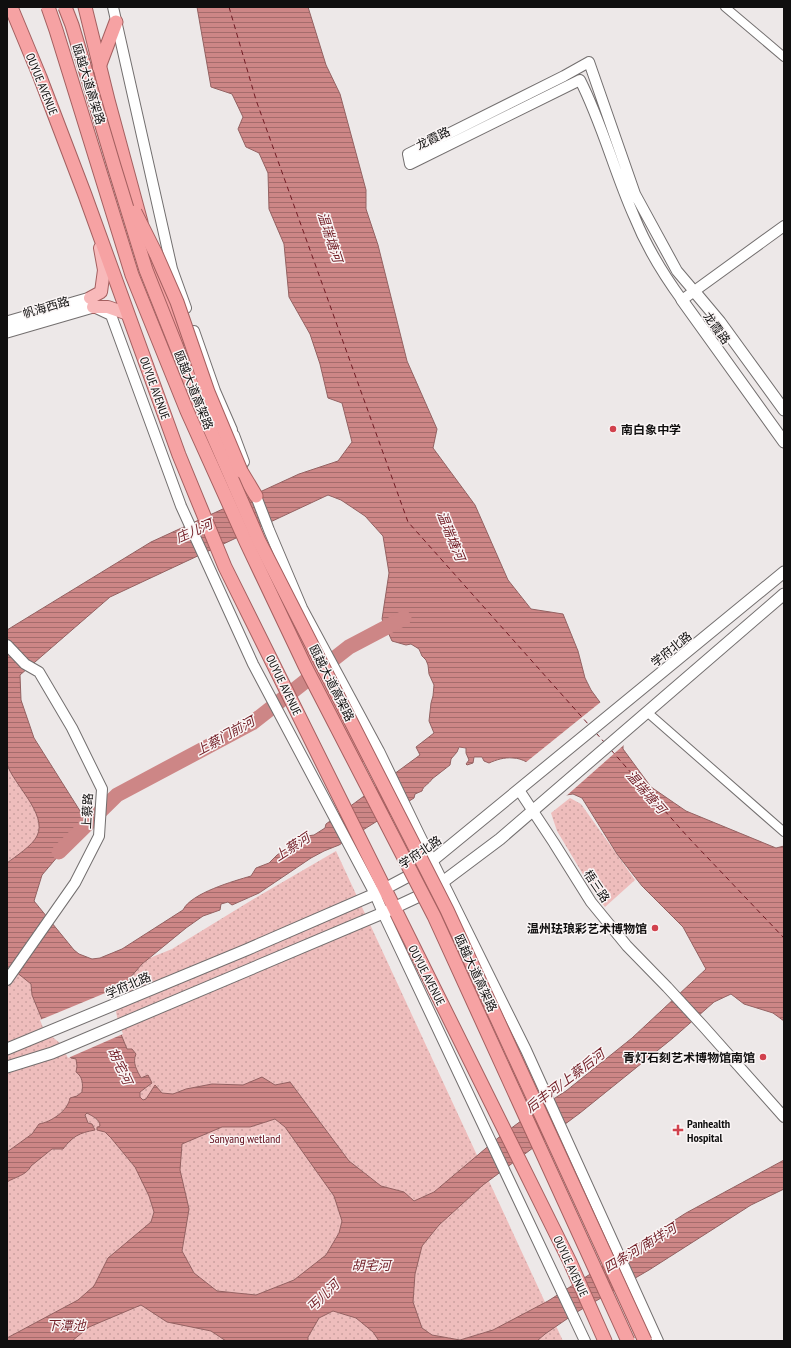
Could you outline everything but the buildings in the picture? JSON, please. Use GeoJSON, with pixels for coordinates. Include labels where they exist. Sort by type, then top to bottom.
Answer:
{"type":"FeatureCollection","features":[{"type":"Feature","properties":{"kind":"highway","name":"OUYUE AVENUE"},"geometry":{"type":"LineString","coordinates":[[11,7],[40,77],[85,195],[179,454],[225,567],[362,844],[388,911],[430,980],[516,1173],[594,1316],[605,1341]]}},
{"type":"Feature","properties":{"kind":"highway","name":"瓯越大道高架路"},"geometry":{"type":"LineString","coordinates":[[48,7],[132,275],[188,411],[247,544],[305,666],[434,916],[628,1341]]}},
{"type":"Feature","properties":{"kind":"highway","name":"瓯越大道高架路"},"geometry":{"type":"LineString","coordinates":[[65,7],[72,25],[146,270],[200,406],[259,541],[447,910],[645,1341]]}},
{"type":"Feature","properties":{"kind":"highway"},"geometry":{"type":"LineString","coordinates":[[85,7],[137,207],[165,296],[189,363],[207,404],[240,503],[269,576],[330,697],[376,783],[399,824],[428,865],[432,890],[474,975],[641,1341]]}},
{"type":"Feature","properties":{"kind":"highway"},"geometry":{"type":"LineString","coordinates":[[100,67],[116,22]]}},
{"type":"Feature","properties":{"kind":"highway"},"geometry":{"type":"LineString","coordinates":[[118,178],[156,254],[174,295],[208,392],[242,471],[256,496]]}},
{"type":"Feature","properties":{"kind":"highway"},"geometry":{"type":"LineString","coordinates":[[566,1264],[600,1341]]}},
{"type":"Feature","properties":{"kind":"main road"},"geometry":{"type":"LineString","coordinates":[[85,195],[99,240],[104,270],[101,292],[92,302],[128,314]]}},
{"type":"Feature","properties":{"kind":"main road","name":"龙霞路"},"geometry":{"type":"LineString","coordinates":[[694,291],[720,322],[784,410]]}},
{"type":"Feature","properties":{"kind":"main road","name":"龙霞路"},"geometry":{"type":"LineString","coordinates":[[682,300],[784,442]]}},
{"type":"Feature","properties":{"kind":"main road","name":"帆海西路"},"geometry":{"type":"LineString","coordinates":[[7,322],[92,302]]}},
{"type":"Feature","properties":{"kind":"main road","name":"帆海西路"},"geometry":{"type":"LineString","coordinates":[[7,332],[92,302]]}},
{"type":"Feature","properties":{"kind":"main road","name":"学府北路"},"geometry":{"type":"LineString","coordinates":[[7,1049],[246,950],[380,891],[428,865],[784,572]]}},
{"type":"Feature","properties":{"kind":"main road"},"geometry":{"type":"LineString","coordinates":[[7,1067],[52,1053],[388,911],[432,890],[500,839],[784,594]]}},
{"type":"Feature","properties":{"kind":"street"},"geometry":{"type":"LineString","coordinates":[[113,7],[172,270],[215,391],[234,435],[269,530],[302,608],[380,751],[428,865],[443,882],[526,1050],[658,1341]]}},
{"type":"Feature","properties":{"kind":"street"},"geometry":{"type":"LineString","coordinates":[[725,7],[784,57]]}},
{"type":"Feature","properties":{"kind":"street","name":"龙霞路"},"geometry":{"type":"LineString","coordinates":[[682,300],[662,272],[634,216],[590,99],[580,80],[410,164],[408,154],[589,62],[635,194],[677,271],[694,291]]}},
{"type":"Feature","properties":{"kind":"street"},"geometry":{"type":"LineString","coordinates":[[682,300],[784,226]]}},
{"type":"Feature","properties":{"kind":"street"},"geometry":{"type":"LineString","coordinates":[[92,302],[111,315],[181,506],[253,664],[380,891]]}},
{"type":"Feature","properties":{"kind":"street"},"geometry":{"type":"LineString","coordinates":[[207,404],[234,435]]}},
{"type":"Feature","properties":{"kind":"street","name":"上蔡路"},"geometry":{"type":"LineString","coordinates":[[7,645],[25,664],[39,672],[72,728],[102,789],[99,836],[75,883],[7,980]]}},
{"type":"Feature","properties":{"kind":"street"},"geometry":{"type":"LineString","coordinates":[[647,712],[784,832]]}},
{"type":"Feature","properties":{"kind":"street","name":"梧三路"},"geometry":{"type":"LineString","coordinates":[[519,790],[590,902],[626,946],[704,1026],[784,1117]]}},
{"type":"Feature","properties":{"kind":"street"},"geometry":{"type":"LineString","coordinates":[[388,911],[516,1173],[558,1283],[585,1341]]}},
{"type":"Feature","properties":{"kind":"green space","name":"Sanyang wetland"},"geometry":{"type":"Polygon","coordinates":[[[7,714],[71,819],[12,883],[71,990],[172,949],[336,851],[563,1341],[7,1341],[7,714]]]}},
{"type":"Feature","properties":{"kind":"green space"},"geometry":{"type":"Polygon","coordinates":[[[570,798],[581,804],[635,880],[605,907],[593,891],[557,831],[551,813],[570,798]]]}},
{"type":"Feature","properties":{"kind":"water"},"geometry":{"type":"Polygon","coordinates":[[[197,7],[308,7],[326,65],[340,94],[366,190],[366,209],[378,245],[407,361],[437,429],[433,448],[475,505],[508,580],[531,609],[563,614],[578,651],[585,678],[591,690],[621,731],[623,749],[651,787],[686,811],[776,848],[784,846],[784,1021],[773,1013],[744,1004],[731,994],[714,1002],[673,1038],[580,1113],[483,1185],[439,1225],[422,1246],[415,1274],[413,1302],[422,1328],[432,1335],[460,1340],[493,1330],[548,1301],[686,1213],[784,1160],[784,1189],[751,1205],[649,1270],[577,1312],[537,1341],[379,1341],[373,1332],[356,1318],[333,1311],[319,1318],[308,1337],[308,1341],[226,1341],[211,1331],[167,1322],[141,1305],[89,1327],[72,1341],[7,1341],[7,1338],[78,1300],[94,1286],[108,1258],[151,1222],[154,1212],[149,1196],[135,1167],[105,1132],[97,1130],[97,1127],[100,1126],[99,1121],[87,1113],[85,1115],[88,1123],[92,1124],[95,1130],[85,1132],[77,1136],[63,1149],[52,1149],[31,1166],[27,1172],[7,1182],[7,1152],[32,1134],[39,1124],[49,1121],[58,1115],[69,1103],[70,1098],[77,1096],[82,1092],[82,1081],[76,1072],[76,1059],[71,1058],[62,1042],[46,1029],[32,995],[31,984],[10,967],[7,967],[7,863],[24,851],[35,840],[39,827],[38,818],[34,809],[10,772],[7,764],[7,630],[151,542],[299,474],[338,461],[352,442],[342,403],[328,398],[320,364],[310,334],[289,297],[284,244],[269,209],[268,173],[259,153],[246,147],[238,129],[243,117],[232,94],[211,87],[197,7]],[[328,495],[110,597],[20,675],[21,700],[34,738],[87,822],[42,875],[34,901],[74,950],[79,954],[92,959],[100,958],[122,949],[183,910],[195,898],[224,884],[251,876],[256,868],[269,863],[277,855],[307,836],[314,835],[325,828],[326,824],[420,755],[416,747],[434,733],[429,721],[434,685],[429,674],[426,660],[422,656],[419,649],[411,644],[406,645],[392,641],[382,619],[389,573],[383,536],[365,516],[341,500],[328,495]],[[459,747],[451,759],[450,765],[432,779],[422,791],[415,794],[414,798],[339,845],[311,858],[259,893],[232,905],[228,902],[221,904],[220,910],[203,916],[142,964],[123,986],[114,1011],[116,1022],[127,1049],[132,1049],[136,1054],[135,1063],[141,1078],[148,1075],[152,1083],[140,1092],[140,1097],[143,1100],[146,1099],[155,1085],[162,1093],[173,1094],[186,1089],[212,1084],[243,1085],[262,1077],[275,1085],[290,1082],[349,1161],[381,1186],[404,1192],[414,1201],[434,1192],[498,1138],[533,1112],[566,1091],[632,1038],[706,969],[683,927],[642,886],[617,854],[582,798],[573,794],[566,795],[541,772],[520,759],[506,758],[489,763],[484,761],[482,757],[474,757],[473,763],[467,765],[466,764],[469,760],[466,753],[466,748],[459,747]],[[275,1119],[250,1127],[222,1127],[182,1144],[180,1170],[189,1209],[182,1251],[194,1273],[217,1291],[256,1295],[294,1280],[326,1255],[339,1233],[342,1221],[334,1196],[285,1127],[275,1119]]]}},
{"type":"Feature","properties":{"kind":"pier"},"geometry":{"type":"Polygon","coordinates":[[[602,701],[625,735],[625,744],[561,799],[553,795],[528,764],[525,763],[602,701]]]}},
{"type":"Feature","properties":{"kind":"pier"},"geometry":{"type":"Polygon","coordinates":[[[127,984],[116,1012],[123,1034],[68,1058],[61,1044],[44,1030],[40,1020],[127,984]]]}},
{"type":"Feature","properties":{"kind":"waterway","name":"上蔡门前河"},"geometry":{"type":"LineString","coordinates":[[59,852],[117,795],[252,723],[349,647],[404,618]]}},
{"type":"Feature","properties":{"kind":"ferry route"},"geometry":{"type":"LineString","coordinates":[[229,7],[256,100],[408,522],[589,725]]}},
{"type":"Feature","properties":{"kind":"ferry route"},"geometry":{"type":"LineString","coordinates":[[596,733],[605,743]]}},
{"type":"Feature","properties":{"kind":"ferry route"},"geometry":{"type":"LineString","coordinates":[[611,750],[687,836],[784,938]]}},
{"type":"Feature","properties":{"kind":"place","name":"南白象中学"},"geometry":{"type":"Point","coordinates":[613,429]}},
{"type":"Feature","properties":{"kind":"place","name":"温州珐琅彩艺术博物馆"},"geometry":{"type":"Point","coordinates":[655,928]}},
{"type":"Feature","properties":{"kind":"place","name":"青灯石刻艺术博物馆南馆"},"geometry":{"type":"Point","coordinates":[763,1057]}},
{"type":"Feature","properties":{"kind":"place","name":"Panhealth Hospital"},"geometry":{"type":"Point","coordinates":[678,1130]}},
{"type":"Feature","properties":{"kind":"water label","name":"温瑞塘河"},"geometry":{"type":"Point","coordinates":[330,237]}},
{"type":"Feature","properties":{"kind":"water label","name":"庄儿河"},"geometry":{"type":"Point","coordinates":[194,531]}},
{"type":"Feature","properties":{"kind":"water label","name":"温瑞塘河"},"geometry":{"type":"Point","coordinates":[451,536]}},
{"type":"Feature","properties":{"kind":"water label","name":"温瑞塘河"},"geometry":{"type":"Point","coordinates":[646,792]}},
{"type":"Feature","properties":{"kind":"water label","name":"上蔡河"},"geometry":{"type":"Point","coordinates":[292,847]}},
{"type":"Feature","properties":{"kind":"water label","name":"胡宅河"},"geometry":{"type":"Point","coordinates":[120,1066]}},
{"type":"Feature","properties":{"kind":"water label","name":"后丰河/上蔡后河"},"geometry":{"type":"Point","coordinates":[565,1081]}},
{"type":"Feature","properties":{"kind":"water label","name":"四条河/南垟河"},"geometry":{"type":"Point","coordinates":[640,1248]}},
{"type":"Feature","properties":{"kind":"water label","name":"胡宅河"},"geometry":{"type":"Point","coordinates":[371,1265]}},
{"type":"Feature","properties":{"kind":"water label","name":"丐儿河"},"geometry":{"type":"Point","coordinates":[323,1296]}},
{"type":"Feature","properties":{"kind":"water label","name":"下潭池"},"geometry":{"type":"Point","coordinates":[66,1325]}}]}
